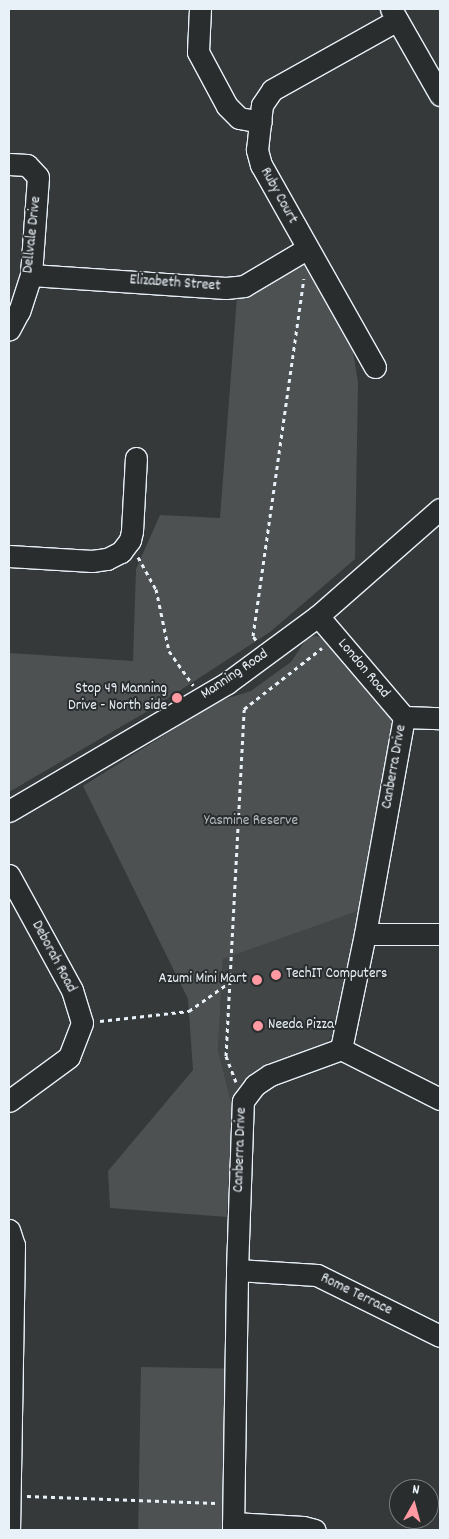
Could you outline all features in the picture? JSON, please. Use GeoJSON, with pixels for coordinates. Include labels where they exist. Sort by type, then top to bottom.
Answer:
{"type":"FeatureCollection","features":[{"type":"Feature","properties":{"kind":"street"},"geometry":{"type":"LineString","coordinates":[[200,9],[198,52],[226,106],[239,118],[261,122]]}},
{"type":"Feature","properties":{"kind":"street"},"geometry":{"type":"LineString","coordinates":[[394,14],[440,95]]}},
{"type":"Feature","properties":{"kind":"street","name":"Ruby Court"},"geometry":{"type":"LineString","coordinates":[[375,367],[261,166],[258,150],[262,105],[272,90],[394,14]]}},
{"type":"Feature","properties":{"kind":"street","name":"Dellvale Drive"},"geometry":{"type":"LineString","coordinates":[[9,164],[27,165],[32,168],[38,177],[31,275],[19,311],[9,330]]}},
{"type":"Feature","properties":{"kind":"street","name":"Elizabeth Street"},"geometry":{"type":"LineString","coordinates":[[31,275],[226,288],[244,286],[308,248]]}},
{"type":"Feature","properties":{"kind":"street"},"geometry":{"type":"LineString","coordinates":[[9,556],[92,561],[107,559],[121,552],[130,540],[136,458]]}},
{"type":"Feature","properties":{"kind":"street","name":"Manning Road"},"geometry":{"type":"LineString","coordinates":[[9,811],[227,683],[318,616],[440,509]]}},
{"type":"Feature","properties":{"kind":"street","name":"London Road"},"geometry":{"type":"LineString","coordinates":[[318,616],[404,717]]}},
{"type":"Feature","properties":{"kind":"street"},"geometry":{"type":"LineString","coordinates":[[404,717],[440,718]]}},
{"type":"Feature","properties":{"kind":"street","name":"Canberra Drive"},"geometry":{"type":"LineString","coordinates":[[233,1519],[242,1101],[255,1085],[270,1076],[341,1049],[365,934],[404,717]]}},
{"type":"Feature","properties":{"kind":"street","name":"Deborah Road"},"geometry":{"type":"LineString","coordinates":[[9,875],[72,990],[82,1023]]}},
{"type":"Feature","properties":{"kind":"street"},"geometry":{"type":"LineString","coordinates":[[365,934],[440,934]]}},
{"type":"Feature","properties":{"kind":"street"},"geometry":{"type":"LineString","coordinates":[[9,1101],[69,1057],[82,1023]]}},
{"type":"Feature","properties":{"kind":"street"},"geometry":{"type":"LineString","coordinates":[[341,1049],[440,1098]]}},
{"type":"Feature","properties":{"kind":"street"},"geometry":{"type":"LineString","coordinates":[[9,1230],[14,1245],[9,1490],[10,1530]]}},
{"type":"Feature","properties":{"kind":"street","name":"Rome Terrace"},"geometry":{"type":"LineString","coordinates":[[237,1270],[317,1275],[440,1336]]}},
{"type":"Feature","properties":{"kind":"street"},"geometry":{"type":"LineString","coordinates":[[233,1519],[315,1530]]}},
{"type":"Feature","properties":{"kind":"path"},"geometry":{"type":"LineString","coordinates":[[267,654],[253,636],[304,275],[318,266]]}},
{"type":"Feature","properties":{"kind":"path"},"geometry":{"type":"LineString","coordinates":[[130,540],[156,589],[169,651],[202,698]]}},
{"type":"Feature","properties":{"kind":"path"},"geometry":{"type":"LineString","coordinates":[[242,1101],[226,1056],[244,709],[336,637]]}},
{"type":"Feature","properties":{"kind":"path"},"geometry":{"type":"LineString","coordinates":[[82,1023],[189,1011],[230,982]]}},
{"type":"Feature","properties":{"kind":"path"},"geometry":{"type":"LineString","coordinates":[[9,1495],[233,1519]]}},
{"type":"Feature","properties":{"kind":"shaded area"},"geometry":{"type":"Polygon","coordinates":[[[358,911],[341,1017],[333,1036],[319,1049],[247,1080],[232,1106],[218,1050],[223,959],[358,911]]]}},
{"type":"Feature","properties":{"kind":"green space"},"geometry":{"type":"Polygon","coordinates":[[[305,262],[353,351],[358,383],[355,559],[270,632],[153,708],[9,792],[9,653],[133,661],[136,569],[160,515],[220,518],[237,297],[251,294],[305,262]]]}},
{"type":"Feature","properties":{"kind":"green space","name":"Yasmine Reserve"},"geometry":{"type":"Polygon","coordinates":[[[315,636],[325,638],[389,708],[392,725],[358,911],[223,959],[218,1050],[232,1106],[227,1217],[110,1208],[108,1171],[193,1070],[188,999],[83,786],[219,701],[251,691],[291,662],[307,638],[315,636]]]}},
{"type":"Feature","properties":{"kind":"green space"},"geometry":{"type":"Polygon","coordinates":[[[141,1367],[225,1368],[222,1530],[138,1530],[141,1367]]]}},
{"type":"Feature","properties":{"kind":"place","name":"Stop 49 Manning Drive - North side"},"geometry":{"type":"Point","coordinates":[177,698]}},
{"type":"Feature","properties":{"kind":"place","name":"TechIT Computers"},"geometry":{"type":"Point","coordinates":[276,975]}},
{"type":"Feature","properties":{"kind":"place","name":"Azumi Mini Mart"},"geometry":{"type":"Point","coordinates":[257,980]}},
{"type":"Feature","properties":{"kind":"place","name":"Needa Pizza"},"geometry":{"type":"Point","coordinates":[258,1026]}}]}
